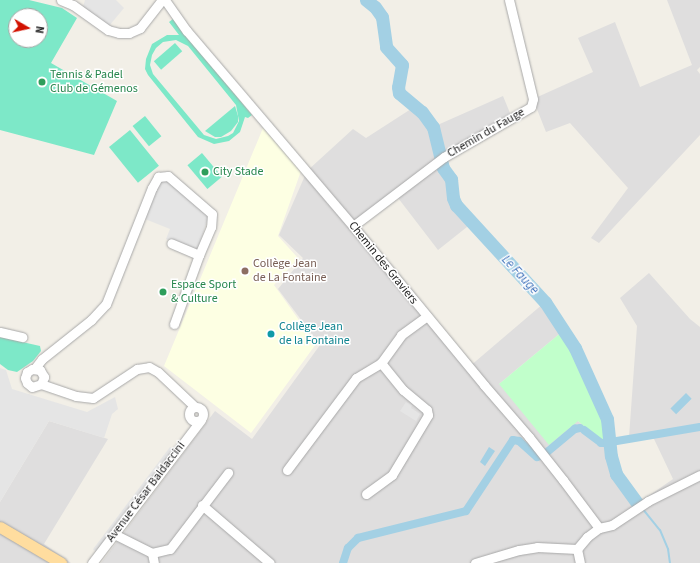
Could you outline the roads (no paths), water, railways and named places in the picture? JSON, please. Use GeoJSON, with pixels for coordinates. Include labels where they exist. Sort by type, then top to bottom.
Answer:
{"type":"FeatureCollection","features":[{"type":"Feature","properties":{"kind":"main road"},"geometry":{"type":"LineString","coordinates":[[0,527],[61,563]]}},
{"type":"Feature","properties":{"kind":"main road"},"geometry":{"type":"LineString","coordinates":[[18,537],[53,563]]}},
{"type":"Feature","properties":{"kind":"street"},"geometry":{"type":"LineString","coordinates":[[61,0],[73,5],[108,30],[119,33],[129,33],[140,28],[163,0]]}},
{"type":"Feature","properties":{"kind":"street","name":"Chemin des Graviers"},"geometry":{"type":"LineString","coordinates":[[163,0],[187,31],[353,226],[563,480],[599,528]]}},
{"type":"Feature","properties":{"kind":"street","name":"Chemin du Fauge"},"geometry":{"type":"LineString","coordinates":[[353,226],[441,159],[531,107],[533,99],[509,0]]}},
{"type":"Feature","properties":{"kind":"street"},"geometry":{"type":"LineString","coordinates":[[35,368],[43,374],[41,384],[35,387],[27,383],[25,378],[27,372],[35,368],[42,359],[91,320],[106,304],[152,188],[158,177],[168,176],[212,214],[211,227],[199,255],[174,324]]}},
{"type":"Feature","properties":{"kind":"street"},"geometry":{"type":"LineString","coordinates":[[171,243],[199,255]]}},
{"type":"Feature","properties":{"kind":"street"},"geometry":{"type":"LineString","coordinates":[[287,470],[356,378],[381,363],[400,336],[427,316]]}},
{"type":"Feature","properties":{"kind":"street"},"geometry":{"type":"LineString","coordinates":[[0,332],[22,337]]}},
{"type":"Feature","properties":{"kind":"street"},"geometry":{"type":"LineString","coordinates":[[366,494],[392,475],[428,415],[426,410],[403,390],[381,363]]}},
{"type":"Feature","properties":{"kind":"street","name":"Avenue César Baldaccini"},"geometry":{"type":"LineString","coordinates":[[41,384],[76,396],[93,398],[137,369],[149,367],[158,372],[195,407],[190,411],[190,418],[194,421],[201,420],[92,563]]}},
{"type":"Feature","properties":{"kind":"street"},"geometry":{"type":"LineString","coordinates":[[114,534],[152,553],[170,549],[202,505],[228,473]]}},
{"type":"Feature","properties":{"kind":"street"},"geometry":{"type":"LineString","coordinates":[[577,549],[587,537],[599,528],[612,525],[648,501],[700,475]]}},
{"type":"Feature","properties":{"kind":"street"},"geometry":{"type":"LineString","coordinates":[[202,505],[270,563]]}},
{"type":"Feature","properties":{"kind":"street"},"geometry":{"type":"LineString","coordinates":[[475,563],[520,550],[537,547],[577,549]]}},
{"type":"Feature","properties":{"kind":"street"},"geometry":{"type":"LineString","coordinates":[[577,549],[580,563]]}},
{"type":"Feature","properties":{"kind":"street"},"geometry":{"type":"LineString","coordinates":[[152,553],[154,563]]}},
{"type":"Feature","properties":{"kind":"water"},"geometry":{"type":"Polygon","coordinates":[[[686,393],[692,399],[676,414],[670,409],[686,393]]]}},
{"type":"Feature","properties":{"kind":"water"},"geometry":{"type":"Polygon","coordinates":[[[489,447],[495,451],[485,466],[480,462],[489,447]]]}},
{"type":"Feature","properties":{"kind":"waterway","name":"Le Fauge"},"geometry":{"type":"LineString","coordinates":[[366,0],[375,7],[382,17],[386,47],[402,65],[398,87],[399,93],[422,112],[433,127],[443,168],[451,179],[453,198],[456,205],[545,302],[575,348],[607,419],[611,456],[616,474],[637,503]]}},
{"type":"Feature","properties":{"kind":"waterway"},"geometry":{"type":"LineString","coordinates":[[611,442],[700,427]]}},
{"type":"Feature","properties":{"kind":"waterway"},"geometry":{"type":"LineString","coordinates":[[546,453],[575,429],[580,428]]}},
{"type":"Feature","properties":{"kind":"waterway"},"geometry":{"type":"LineString","coordinates":[[584,430],[601,443],[607,443]]}},
{"type":"Feature","properties":{"kind":"waterway"},"geometry":{"type":"LineString","coordinates":[[343,563],[348,548],[358,538],[466,511],[513,440],[519,441],[537,457],[540,456]]}},
{"type":"Feature","properties":{"kind":"waterway","name":"Le Fauge"},"geometry":{"type":"LineString","coordinates":[[642,508],[660,530],[668,549],[670,563]]}},
{"type":"Feature","properties":{"kind":"place","name":"Tennis & Padel Club de Gémenos"},"geometry":{"type":"Point","coordinates":[42,82]}},
{"type":"Feature","properties":{"kind":"place","name":"City Stade"},"geometry":{"type":"Point","coordinates":[205,172]}},
{"type":"Feature","properties":{"kind":"place","name":"Collège Jean de La Fontaine"},"geometry":{"type":"Point","coordinates":[245,271]}},
{"type":"Feature","properties":{"kind":"place","name":"Espace Sport & Culture"},"geometry":{"type":"Point","coordinates":[163,292]}},
{"type":"Feature","properties":{"kind":"place","name":"Collège Jean de la Fontaine"},"geometry":{"type":"Point","coordinates":[271,334]}}]}
